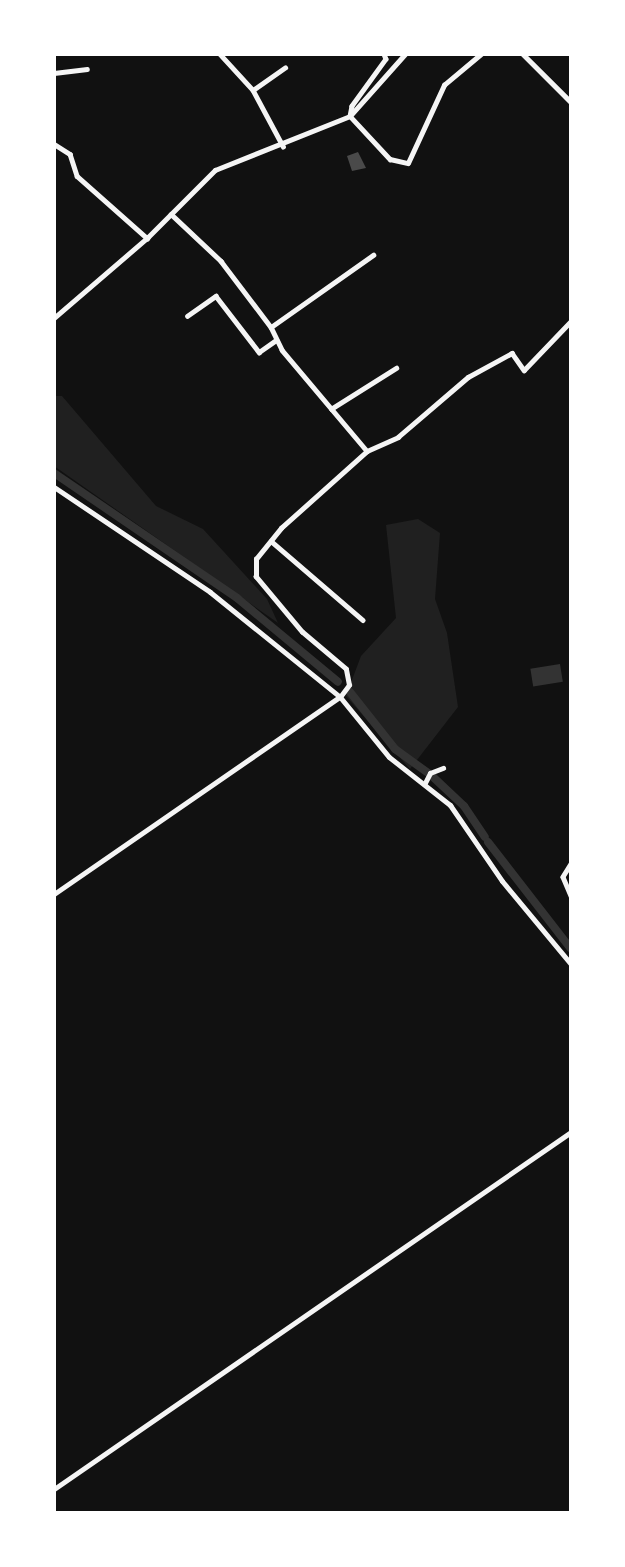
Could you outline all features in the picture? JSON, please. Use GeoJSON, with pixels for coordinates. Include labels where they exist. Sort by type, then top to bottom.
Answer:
{"type":"FeatureCollection","features":[{"type":"Feature","properties":{"kind":"street"},"geometry":{"type":"LineString","coordinates":[[384,54],[386,59],[352,106],[351,116],[390,159],[408,163],[444,85],[481,54]]}},
{"type":"Feature","properties":{"kind":"street"},"geometry":{"type":"LineString","coordinates":[[54,318],[147,238],[215,170],[284,146],[351,116],[405,54]]}},
{"type":"Feature","properties":{"kind":"street"},"geometry":{"type":"LineString","coordinates":[[523,54],[571,102]]}},
{"type":"Feature","properties":{"kind":"street"},"geometry":{"type":"LineString","coordinates":[[222,55],[253,90],[284,146]]}},
{"type":"Feature","properties":{"kind":"street"},"geometry":{"type":"LineString","coordinates":[[253,90],[285,68]]}},
{"type":"Feature","properties":{"kind":"street"},"geometry":{"type":"LineString","coordinates":[[54,73],[87,69]]}},
{"type":"Feature","properties":{"kind":"street"},"geometry":{"type":"LineString","coordinates":[[54,144],[70,154],[77,176],[147,238]]}},
{"type":"Feature","properties":{"kind":"street"},"geometry":{"type":"LineString","coordinates":[[172,214],[221,261],[271,327],[276,340],[368,451]]}},
{"type":"Feature","properties":{"kind":"street"},"geometry":{"type":"LineString","coordinates":[[271,327],[373,255]]}},
{"type":"Feature","properties":{"kind":"street"},"geometry":{"type":"LineString","coordinates":[[187,316],[216,296],[259,352],[276,340]]}},
{"type":"Feature","properties":{"kind":"street"},"geometry":{"type":"LineString","coordinates":[[54,894],[340,697],[349,685],[346,669],[302,632],[256,577],[254,563],[271,541],[368,451],[398,438],[468,377],[512,353],[524,370],[571,321]]}},
{"type":"Feature","properties":{"kind":"street"},"geometry":{"type":"LineString","coordinates":[[331,409],[396,368]]}},
{"type":"Feature","properties":{"kind":"street"},"geometry":{"type":"LineString","coordinates":[[54,487],[210,592],[340,697],[389,757],[450,805],[502,881],[571,964]]}},
{"type":"Feature","properties":{"kind":"street"},"geometry":{"type":"LineString","coordinates":[[271,541],[363,620]]}},
{"type":"Feature","properties":{"kind":"street"},"geometry":{"type":"LineString","coordinates":[[425,783],[430,773],[443,768]]}},
{"type":"Feature","properties":{"kind":"street"},"geometry":{"type":"LineString","coordinates":[[571,864],[563,877],[571,896]]}},
{"type":"Feature","properties":{"kind":"street"},"geometry":{"type":"LineString","coordinates":[[54,1489],[571,1132]]}},
{"type":"Feature","properties":{"kind":"shaded area"},"geometry":{"type":"Polygon","coordinates":[[[54,396],[62,396],[156,506],[203,529],[267,599],[278,623],[54,466],[54,396]]]}},
{"type":"Feature","properties":{"kind":"shaded area"},"geometry":{"type":"Polygon","coordinates":[[[418,519],[440,533],[435,599],[447,633],[458,707],[410,769],[346,696],[361,656],[396,618],[386,525],[418,519]]]}},
{"type":"Feature","properties":{"kind":"shaded area"},"geometry":{"type":"Polygon","coordinates":[[[560,664],[563,682],[533,686],[530,669],[560,664]]]}},
{"type":"Feature","properties":{"kind":"building"},"geometry":{"type":"Polygon","coordinates":[[[358,152],[366,168],[352,171],[347,156],[358,152]]]}},
{"type":"Feature","properties":{"kind":"waterway"},"geometry":{"type":"LineString","coordinates":[[54,473],[237,598],[338,682]]}},
{"type":"Feature","properties":{"kind":"waterway"},"geometry":{"type":"LineString","coordinates":[[350,692],[395,749],[428,773]]}},
{"type":"Feature","properties":{"kind":"waterway"},"geometry":{"type":"LineString","coordinates":[[432,776],[464,806],[485,837]]}},
{"type":"Feature","properties":{"kind":"waterway"},"geometry":{"type":"LineString","coordinates":[[488,842],[571,949]]}}]}
